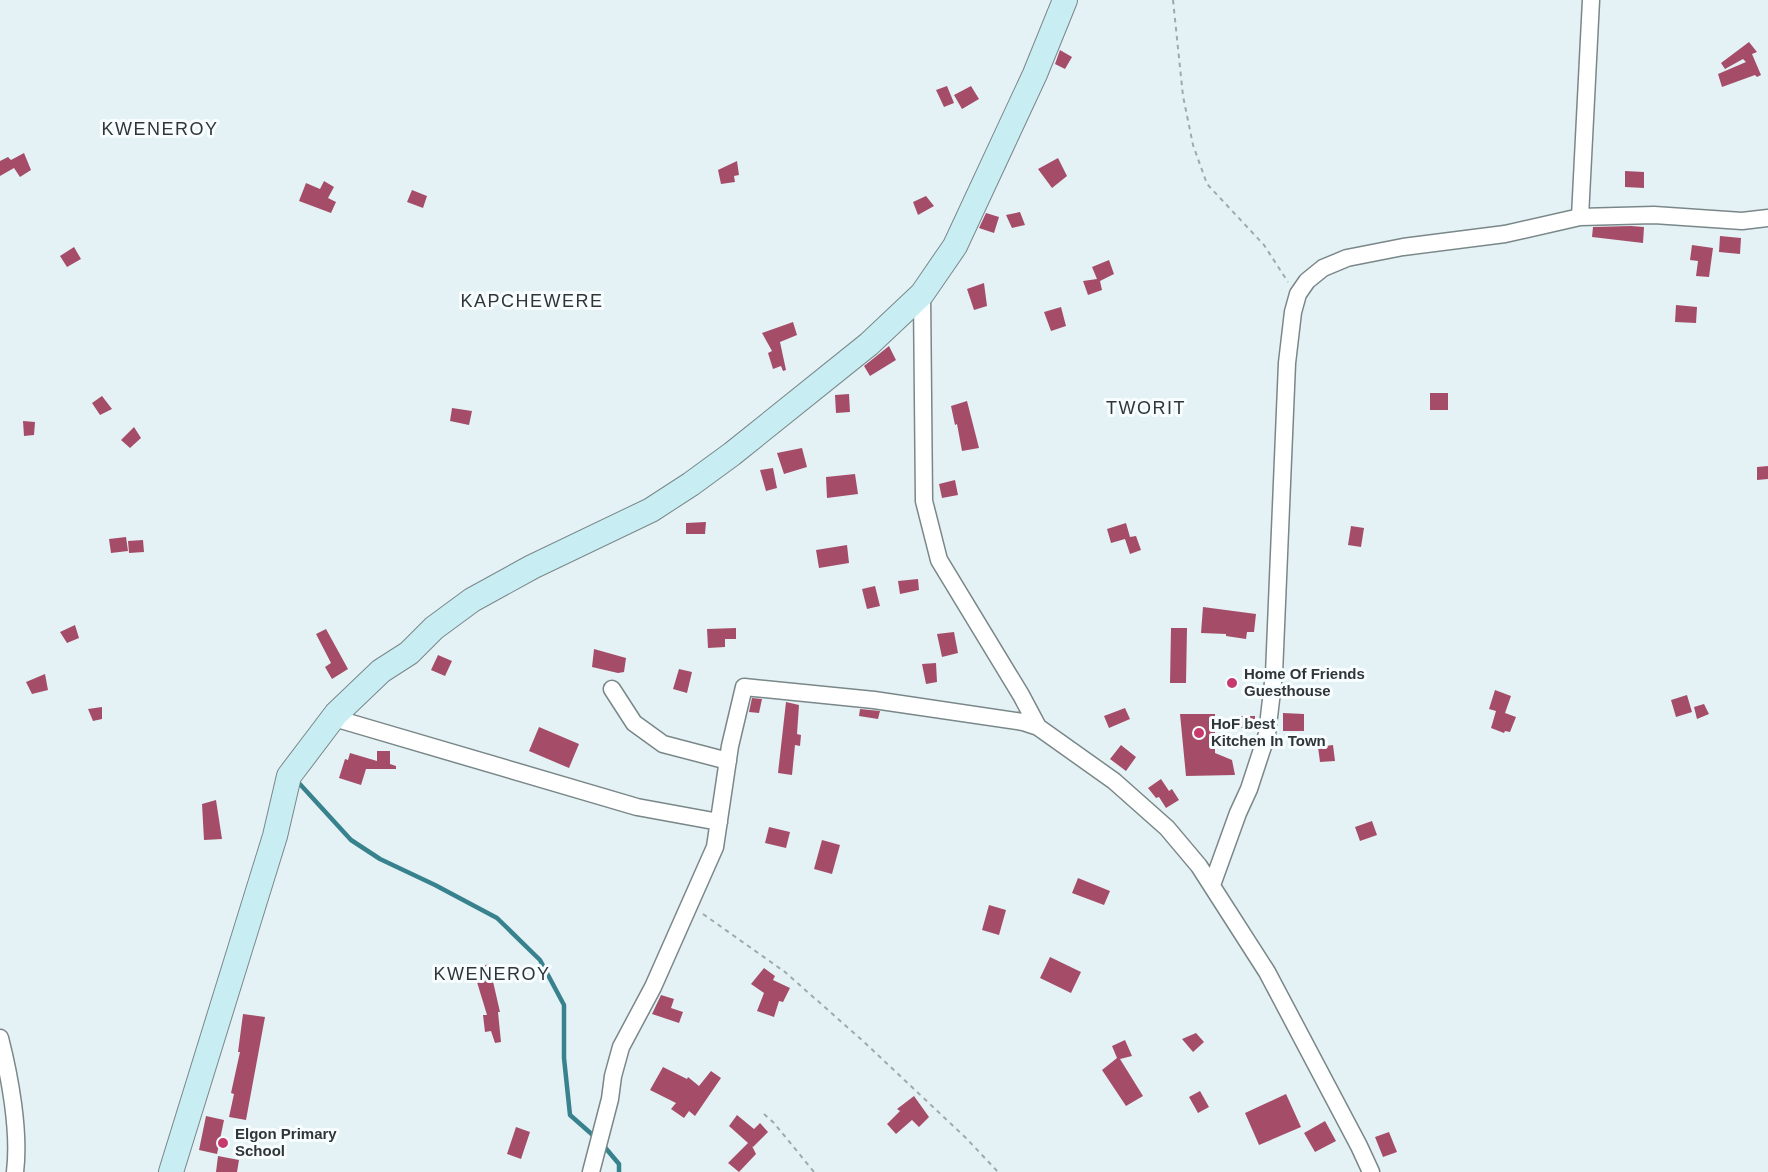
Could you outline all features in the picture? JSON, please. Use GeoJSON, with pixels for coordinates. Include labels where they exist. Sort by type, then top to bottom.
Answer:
{"type":"FeatureCollection","features":[{"type":"Feature","properties":{"kind":"street"},"geometry":{"type":"LineString","coordinates":[[171,1172],[275,836],[289,776],[334,718],[381,671],[409,653],[434,628],[472,600],[532,567],[651,510],[707,472],[870,344],[922,294],[955,246],[1035,74],[1065,0]]}},
{"type":"Feature","properties":{"kind":"street"},"geometry":{"type":"LineString","coordinates":[[1580,217],[1591,0]]}},
{"type":"Feature","properties":{"kind":"street"},"geometry":{"type":"LineString","coordinates":[[1212,885],[1249,789],[1267,734],[1274,674],[1287,363],[1293,312],[1298,294],[1307,281],[1323,268],[1347,258],[1403,247],[1505,234],[1580,217],[1654,215],[1742,221],[1768,218]]}},
{"type":"Feature","properties":{"kind":"street"},"geometry":{"type":"LineString","coordinates":[[922,294],[924,501],[931,535],[939,560],[1022,695],[1038,727]]}},
{"type":"Feature","properties":{"kind":"street"},"geometry":{"type":"LineString","coordinates":[[591,1172],[621,1047],[653,987],[715,847],[728,761],[744,687],[874,700],[1023,722],[1038,727],[1114,781],[1167,828],[1212,885],[1267,972],[1371,1172]]}},
{"type":"Feature","properties":{"kind":"street"},"geometry":{"type":"LineString","coordinates":[[612,689],[634,723],[663,744],[728,761]]}},
{"type":"Feature","properties":{"kind":"street"},"geometry":{"type":"LineString","coordinates":[[334,718],[637,807],[719,822]]}},
{"type":"Feature","properties":{"kind":"street"},"geometry":{"type":"LineString","coordinates":[[0,1038],[7,1066],[14,1122],[15,1172]]}},
{"type":"Feature","properties":{"kind":"path"},"geometry":{"type":"LineString","coordinates":[[1173,0],[1183,96],[1193,145],[1207,184],[1264,244],[1298,294]]}},
{"type":"Feature","properties":{"kind":"path"},"geometry":{"type":"LineString","coordinates":[[690,905],[785,972],[863,1041],[966,1138],[998,1172]]}},
{"type":"Feature","properties":{"kind":"path"},"geometry":{"type":"LineString","coordinates":[[764,1114],[814,1172]]}},
{"type":"Feature","properties":{"kind":"building"},"geometry":{"type":"Polygon","coordinates":[[[1749,42],[1757,52],[1752,54],[1761,75],[1722,87],[1718,74],[1746,62],[1743,59],[1725,69],[1721,63],[1749,42]]]}},
{"type":"Feature","properties":{"kind":"building"},"geometry":{"type":"Polygon","coordinates":[[[1060,50],[1072,57],[1065,69],[1055,64],[1060,50]]]}},
{"type":"Feature","properties":{"kind":"building"},"geometry":{"type":"Polygon","coordinates":[[[947,86],[954,103],[944,107],[936,90],[947,86]]]}},
{"type":"Feature","properties":{"kind":"building"},"geometry":{"type":"Polygon","coordinates":[[[971,86],[979,99],[962,109],[954,95],[971,86]]]}},
{"type":"Feature","properties":{"kind":"building"},"geometry":{"type":"Polygon","coordinates":[[[24,153],[31,170],[20,177],[14,168],[0,176],[0,161],[8,157],[11,160],[24,153]]]}},
{"type":"Feature","properties":{"kind":"building"},"geometry":{"type":"Polygon","coordinates":[[[1058,158],[1067,176],[1052,188],[1038,169],[1058,158]]]}},
{"type":"Feature","properties":{"kind":"building"},"geometry":{"type":"Polygon","coordinates":[[[737,161],[739,175],[734,176],[735,182],[721,184],[718,170],[737,161]]]}},
{"type":"Feature","properties":{"kind":"building"},"geometry":{"type":"Polygon","coordinates":[[[1625,171],[1644,172],[1644,188],[1625,187],[1625,171]]]}},
{"type":"Feature","properties":{"kind":"building"},"geometry":{"type":"Polygon","coordinates":[[[324,181],[334,187],[328,198],[336,202],[331,213],[299,201],[306,183],[320,189],[324,181]]]}},
{"type":"Feature","properties":{"kind":"building"},"geometry":{"type":"Polygon","coordinates":[[[412,190],[427,196],[423,208],[407,202],[412,190]]]}},
{"type":"Feature","properties":{"kind":"building"},"geometry":{"type":"Polygon","coordinates":[[[926,196],[934,206],[918,215],[913,202],[926,196]]]}},
{"type":"Feature","properties":{"kind":"building"},"geometry":{"type":"Polygon","coordinates":[[[1020,212],[1025,225],[1012,228],[1006,215],[1020,212]]]}},
{"type":"Feature","properties":{"kind":"building"},"geometry":{"type":"Polygon","coordinates":[[[986,213],[999,217],[994,233],[979,228],[986,213]]]}},
{"type":"Feature","properties":{"kind":"building"},"geometry":{"type":"Polygon","coordinates":[[[1593,227],[1644,227],[1643,243],[1592,237],[1593,227]]]}},
{"type":"Feature","properties":{"kind":"building"},"geometry":{"type":"Polygon","coordinates":[[[1720,236],[1741,238],[1740,254],[1719,252],[1720,236]]]}},
{"type":"Feature","properties":{"kind":"building"},"geometry":{"type":"Polygon","coordinates":[[[1692,245],[1713,248],[1709,277],[1696,276],[1698,261],[1690,260],[1692,245]]]}},
{"type":"Feature","properties":{"kind":"building"},"geometry":{"type":"Polygon","coordinates":[[[74,247],[81,259],[67,267],[60,256],[74,247]]]}},
{"type":"Feature","properties":{"kind":"building"},"geometry":{"type":"Polygon","coordinates":[[[1109,260],[1114,274],[1100,281],[1102,290],[1088,295],[1083,281],[1097,279],[1092,267],[1109,260]]]}},
{"type":"Feature","properties":{"kind":"building"},"geometry":{"type":"Polygon","coordinates":[[[984,283],[987,306],[974,310],[967,289],[984,283]]]}},
{"type":"Feature","properties":{"kind":"building"},"geometry":{"type":"Polygon","coordinates":[[[1676,305],[1697,307],[1696,323],[1675,322],[1676,305]]]}},
{"type":"Feature","properties":{"kind":"building"},"geometry":{"type":"Polygon","coordinates":[[[1061,307],[1066,326],[1051,331],[1044,312],[1061,307]]]}},
{"type":"Feature","properties":{"kind":"building"},"geometry":{"type":"Polygon","coordinates":[[[793,322],[797,335],[780,342],[786,370],[783,371],[781,366],[773,369],[768,353],[772,351],[762,333],[793,322]]]}},
{"type":"Feature","properties":{"kind":"building"},"geometry":{"type":"Polygon","coordinates":[[[889,346],[896,360],[870,376],[864,366],[889,346]]]}},
{"type":"Feature","properties":{"kind":"building"},"geometry":{"type":"Polygon","coordinates":[[[1430,393],[1448,393],[1448,410],[1430,410],[1430,393]]]}},
{"type":"Feature","properties":{"kind":"building"},"geometry":{"type":"Polygon","coordinates":[[[849,394],[850,412],[836,413],[835,395],[849,394]]]}},
{"type":"Feature","properties":{"kind":"building"},"geometry":{"type":"Polygon","coordinates":[[[102,396],[112,409],[100,415],[92,403],[102,396]]]}},
{"type":"Feature","properties":{"kind":"building"},"geometry":{"type":"Polygon","coordinates":[[[967,401],[979,448],[962,451],[951,406],[967,401]]]}},
{"type":"Feature","properties":{"kind":"building"},"geometry":{"type":"Polygon","coordinates":[[[452,408],[472,411],[469,425],[450,421],[452,408]]]}},
{"type":"Feature","properties":{"kind":"building"},"geometry":{"type":"Polygon","coordinates":[[[23,421],[35,422],[34,435],[24,436],[23,421]]]}},
{"type":"Feature","properties":{"kind":"building"},"geometry":{"type":"Polygon","coordinates":[[[134,427],[141,438],[130,448],[121,440],[134,427]]]}},
{"type":"Feature","properties":{"kind":"building"},"geometry":{"type":"Polygon","coordinates":[[[802,448],[807,467],[784,474],[777,453],[802,448]]]}},
{"type":"Feature","properties":{"kind":"building"},"geometry":{"type":"Polygon","coordinates":[[[1768,466],[1768,479],[1757,480],[1757,467],[1768,466]]]}},
{"type":"Feature","properties":{"kind":"building"},"geometry":{"type":"Polygon","coordinates":[[[773,468],[777,488],[766,491],[760,470],[773,468]]]}},
{"type":"Feature","properties":{"kind":"building"},"geometry":{"type":"Polygon","coordinates":[[[855,474],[858,494],[827,498],[826,477],[855,474]]]}},
{"type":"Feature","properties":{"kind":"building"},"geometry":{"type":"Polygon","coordinates":[[[955,480],[958,495],[942,498],[939,484],[955,480]]]}},
{"type":"Feature","properties":{"kind":"building"},"geometry":{"type":"Polygon","coordinates":[[[706,522],[705,534],[686,534],[686,523],[706,522]]]}},
{"type":"Feature","properties":{"kind":"building"},"geometry":{"type":"Polygon","coordinates":[[[1126,523],[1130,537],[1136,536],[1141,550],[1130,554],[1125,539],[1111,543],[1107,529],[1126,523]]]}},
{"type":"Feature","properties":{"kind":"building"},"geometry":{"type":"Polygon","coordinates":[[[1351,526],[1364,528],[1361,547],[1348,545],[1351,526]]]}},
{"type":"Feature","properties":{"kind":"building"},"geometry":{"type":"Polygon","coordinates":[[[126,537],[128,551],[111,553],[109,539],[126,537]]]}},
{"type":"Feature","properties":{"kind":"building"},"geometry":{"type":"Polygon","coordinates":[[[143,540],[144,552],[129,553],[128,541],[143,540]]]}},
{"type":"Feature","properties":{"kind":"building"},"geometry":{"type":"Polygon","coordinates":[[[847,545],[849,563],[819,568],[816,550],[847,545]]]}},
{"type":"Feature","properties":{"kind":"building"},"geometry":{"type":"Polygon","coordinates":[[[918,579],[919,590],[900,594],[898,581],[918,579]]]}},
{"type":"Feature","properties":{"kind":"building"},"geometry":{"type":"Polygon","coordinates":[[[875,586],[880,606],[867,609],[862,589],[875,586]]]}},
{"type":"Feature","properties":{"kind":"building"},"geometry":{"type":"Polygon","coordinates":[[[1203,607],[1256,614],[1254,632],[1247,632],[1246,639],[1226,636],[1226,634],[1201,633],[1203,607]]]}},
{"type":"Feature","properties":{"kind":"building"},"geometry":{"type":"Polygon","coordinates":[[[75,625],[79,638],[67,643],[60,632],[75,625]]]}},
{"type":"Feature","properties":{"kind":"building"},"geometry":{"type":"Polygon","coordinates":[[[736,628],[736,639],[725,639],[725,647],[708,648],[707,629],[736,628]]]}},
{"type":"Feature","properties":{"kind":"building"},"geometry":{"type":"Polygon","coordinates":[[[1171,628],[1187,628],[1186,683],[1170,683],[1171,628]]]}},
{"type":"Feature","properties":{"kind":"building"},"geometry":{"type":"Polygon","coordinates":[[[326,629],[348,669],[332,679],[325,667],[331,663],[316,634],[326,629]]]}},
{"type":"Feature","properties":{"kind":"building"},"geometry":{"type":"Polygon","coordinates":[[[954,632],[958,653],[942,657],[937,634],[954,632]]]}},
{"type":"Feature","properties":{"kind":"building"},"geometry":{"type":"Polygon","coordinates":[[[594,649],[626,658],[624,672],[618,673],[592,667],[594,649]]]}},
{"type":"Feature","properties":{"kind":"building"},"geometry":{"type":"Polygon","coordinates":[[[438,655],[452,661],[445,676],[431,670],[438,655]]]}},
{"type":"Feature","properties":{"kind":"building"},"geometry":{"type":"Polygon","coordinates":[[[936,663],[937,682],[926,684],[922,664],[936,663]]]}},
{"type":"Feature","properties":{"kind":"building"},"geometry":{"type":"Polygon","coordinates":[[[679,669],[692,672],[687,693],[673,689],[679,669]]]}},
{"type":"Feature","properties":{"kind":"building"},"geometry":{"type":"Polygon","coordinates":[[[45,674],[48,690],[32,694],[26,682],[45,674]]]}},
{"type":"Feature","properties":{"kind":"building"},"geometry":{"type":"Polygon","coordinates":[[[1495,690],[1511,696],[1505,713],[1516,717],[1510,732],[1505,731],[1504,733],[1491,728],[1496,711],[1489,709],[1495,690]]]}},
{"type":"Feature","properties":{"kind":"building"},"geometry":{"type":"Polygon","coordinates":[[[1687,695],[1692,712],[1676,717],[1671,700],[1687,695]]]}},
{"type":"Feature","properties":{"kind":"building"},"geometry":{"type":"Polygon","coordinates":[[[752,698],[762,699],[759,713],[749,712],[752,698]]]}},
{"type":"Feature","properties":{"kind":"building"},"geometry":{"type":"Polygon","coordinates":[[[786,702],[799,705],[797,734],[801,735],[800,746],[795,745],[792,775],[778,773],[786,702]]]}},
{"type":"Feature","properties":{"kind":"building"},"geometry":{"type":"Polygon","coordinates":[[[1704,704],[1709,714],[1697,719],[1694,707],[1704,704]]]}},
{"type":"Feature","properties":{"kind":"building"},"geometry":{"type":"Polygon","coordinates":[[[102,707],[102,719],[93,721],[88,709],[102,707]]]}},
{"type":"Feature","properties":{"kind":"building"},"geometry":{"type":"Polygon","coordinates":[[[1125,708],[1130,719],[1109,728],[1104,716],[1125,708]]]}},
{"type":"Feature","properties":{"kind":"building"},"geometry":{"type":"Polygon","coordinates":[[[860,709],[880,711],[878,719],[859,716],[860,709]]]}},
{"type":"Feature","properties":{"kind":"building"},"geometry":{"type":"Polygon","coordinates":[[[1283,713],[1304,714],[1304,731],[1283,731],[1283,713]]]}},
{"type":"Feature","properties":{"kind":"building","name":"HoF best Kitchen In Town"},"geometry":{"type":"Polygon","coordinates":[[[1180,714],[1215,714],[1215,753],[1232,760],[1235,775],[1186,776],[1180,714]]]}},
{"type":"Feature","properties":{"kind":"building"},"geometry":{"type":"Polygon","coordinates":[[[1241,716],[1255,716],[1255,728],[1241,728],[1241,716]]]}},
{"type":"Feature","properties":{"kind":"building"},"geometry":{"type":"Polygon","coordinates":[[[539,727],[579,744],[569,768],[529,751],[539,727]]]}},
{"type":"Feature","properties":{"kind":"building"},"geometry":{"type":"Polygon","coordinates":[[[1121,745],[1136,757],[1126,771],[1110,759],[1121,745]]]}},
{"type":"Feature","properties":{"kind":"building"},"geometry":{"type":"Polygon","coordinates":[[[1333,745],[1335,761],[1320,762],[1318,747],[1333,745]]]}},
{"type":"Feature","properties":{"kind":"building"},"geometry":{"type":"Polygon","coordinates":[[[377,751],[390,751],[390,764],[396,766],[396,769],[366,769],[361,785],[339,778],[345,759],[348,760],[350,753],[377,761],[377,751]]]}},
{"type":"Feature","properties":{"kind":"building"},"geometry":{"type":"Polygon","coordinates":[[[1161,779],[1169,791],[1172,789],[1179,800],[1166,808],[1159,797],[1156,798],[1148,788],[1161,779]]]}},
{"type":"Feature","properties":{"kind":"building"},"geometry":{"type":"Polygon","coordinates":[[[216,800],[222,839],[204,840],[202,804],[216,800]]]}},
{"type":"Feature","properties":{"kind":"building"},"geometry":{"type":"Polygon","coordinates":[[[1372,821],[1377,835],[1360,841],[1355,827],[1372,821]]]}},
{"type":"Feature","properties":{"kind":"building"},"geometry":{"type":"Polygon","coordinates":[[[769,827],[790,832],[786,848],[765,843],[769,827]]]}},
{"type":"Feature","properties":{"kind":"building"},"geometry":{"type":"Polygon","coordinates":[[[822,840],[840,845],[832,874],[814,869],[822,840]]]}},
{"type":"Feature","properties":{"kind":"building"},"geometry":{"type":"Polygon","coordinates":[[[1078,878],[1110,891],[1104,905],[1072,893],[1078,878]]]}},
{"type":"Feature","properties":{"kind":"building"},"geometry":{"type":"Polygon","coordinates":[[[989,905],[1006,910],[999,935],[982,930],[989,905]]]}},
{"type":"Feature","properties":{"kind":"building"},"geometry":{"type":"Polygon","coordinates":[[[1050,957],[1081,972],[1071,993],[1040,978],[1050,957]]]}},
{"type":"Feature","properties":{"kind":"building"},"geometry":{"type":"Polygon","coordinates":[[[489,964],[500,1012],[498,1012],[501,1042],[495,1043],[491,1031],[485,1032],[483,1015],[487,1015],[473,969],[489,964]]]}},
{"type":"Feature","properties":{"kind":"building"},"geometry":{"type":"Polygon","coordinates":[[[764,968],[775,976],[773,980],[790,988],[783,1002],[779,1001],[774,1017],[757,1011],[764,993],[751,984],[764,968]]]}},
{"type":"Feature","properties":{"kind":"building"},"geometry":{"type":"Polygon","coordinates":[[[661,995],[674,999],[671,1008],[683,1012],[679,1023],[652,1014],[661,995]]]}},
{"type":"Feature","properties":{"kind":"building"},"geometry":{"type":"Polygon","coordinates":[[[243,1014],[265,1017],[246,1120],[229,1117],[234,1094],[231,1093],[240,1052],[238,1052],[243,1014]]]}},
{"type":"Feature","properties":{"kind":"building"},"geometry":{"type":"Polygon","coordinates":[[[1196,1033],[1204,1042],[1193,1052],[1182,1039],[1196,1033]]]}},
{"type":"Feature","properties":{"kind":"building"},"geometry":{"type":"Polygon","coordinates":[[[1125,1040],[1132,1056],[1120,1059],[1143,1096],[1126,1106],[1102,1070],[1117,1058],[1112,1046],[1125,1040]]]}},
{"type":"Feature","properties":{"kind":"building"},"geometry":{"type":"Polygon","coordinates":[[[663,1067],[687,1079],[688,1077],[699,1086],[711,1071],[721,1078],[695,1116],[689,1111],[684,1118],[671,1109],[676,1103],[650,1090],[663,1067]]]}},
{"type":"Feature","properties":{"kind":"building"},"geometry":{"type":"Polygon","coordinates":[[[1200,1091],[1209,1107],[1198,1113],[1189,1097],[1200,1091]]]}},
{"type":"Feature","properties":{"kind":"building"},"geometry":{"type":"Polygon","coordinates":[[[1286,1094],[1301,1127],[1259,1145],[1245,1113],[1286,1094]]]}},
{"type":"Feature","properties":{"kind":"building"},"geometry":{"type":"Polygon","coordinates":[[[914,1096],[929,1117],[919,1127],[912,1120],[896,1134],[887,1124],[900,1111],[897,1109],[914,1096]]]}},
{"type":"Feature","properties":{"kind":"building"},"geometry":{"type":"Polygon","coordinates":[[[737,1115],[754,1129],[760,1123],[768,1132],[752,1146],[756,1154],[739,1172],[728,1163],[748,1143],[729,1126],[737,1115]]]}},
{"type":"Feature","properties":{"kind":"building"},"geometry":{"type":"Polygon","coordinates":[[[206,1116],[224,1120],[217,1154],[199,1150],[206,1116]]]}},
{"type":"Feature","properties":{"kind":"building"},"geometry":{"type":"Polygon","coordinates":[[[1325,1121],[1336,1141],[1315,1152],[1304,1133],[1325,1121]]]}},
{"type":"Feature","properties":{"kind":"building"},"geometry":{"type":"Polygon","coordinates":[[[516,1127],[530,1132],[521,1159],[507,1154],[516,1127]]]}},
{"type":"Feature","properties":{"kind":"building"},"geometry":{"type":"Polygon","coordinates":[[[1389,1132],[1397,1152],[1383,1157],[1375,1137],[1389,1132]]]}},
{"type":"Feature","properties":{"kind":"building"},"geometry":{"type":"Polygon","coordinates":[[[218,1156],[239,1160],[237,1172],[216,1172],[218,1156]]]}},
{"type":"Feature","properties":{"kind":"waterway"},"geometry":{"type":"LineString","coordinates":[[298,782],[351,840],[380,859],[497,918],[540,960],[564,1005],[564,1058],[570,1115],[595,1137]]}},
{"type":"Feature","properties":{"kind":"waterway"},"geometry":{"type":"LineString","coordinates":[[603,1145],[619,1164],[619,1172]]}},
{"type":"Feature","properties":{"kind":"place","name":"Home Of Friends Guesthouse"},"geometry":{"type":"Point","coordinates":[1232,683]}},
{"type":"Feature","properties":{"kind":"place","name":"HoF best Kitchen In Town"},"geometry":{"type":"Point","coordinates":[1199,733]}},
{"type":"Feature","properties":{"kind":"place","name":"Elgon Primary School"},"geometry":{"type":"Point","coordinates":[223,1143]}},
{"type":"Feature","properties":{"kind":"district","name":"KWENEROY"},"geometry":{"type":"Point","coordinates":[160,129]}},
{"type":"Feature","properties":{"kind":"district","name":"KAPCHEWERE"},"geometry":{"type":"Point","coordinates":[532,301]}},
{"type":"Feature","properties":{"kind":"district","name":"TWORIT"},"geometry":{"type":"Point","coordinates":[1146,408]}},
{"type":"Feature","properties":{"kind":"district","name":"KWENEROY"},"geometry":{"type":"Point","coordinates":[492,974]}}]}
